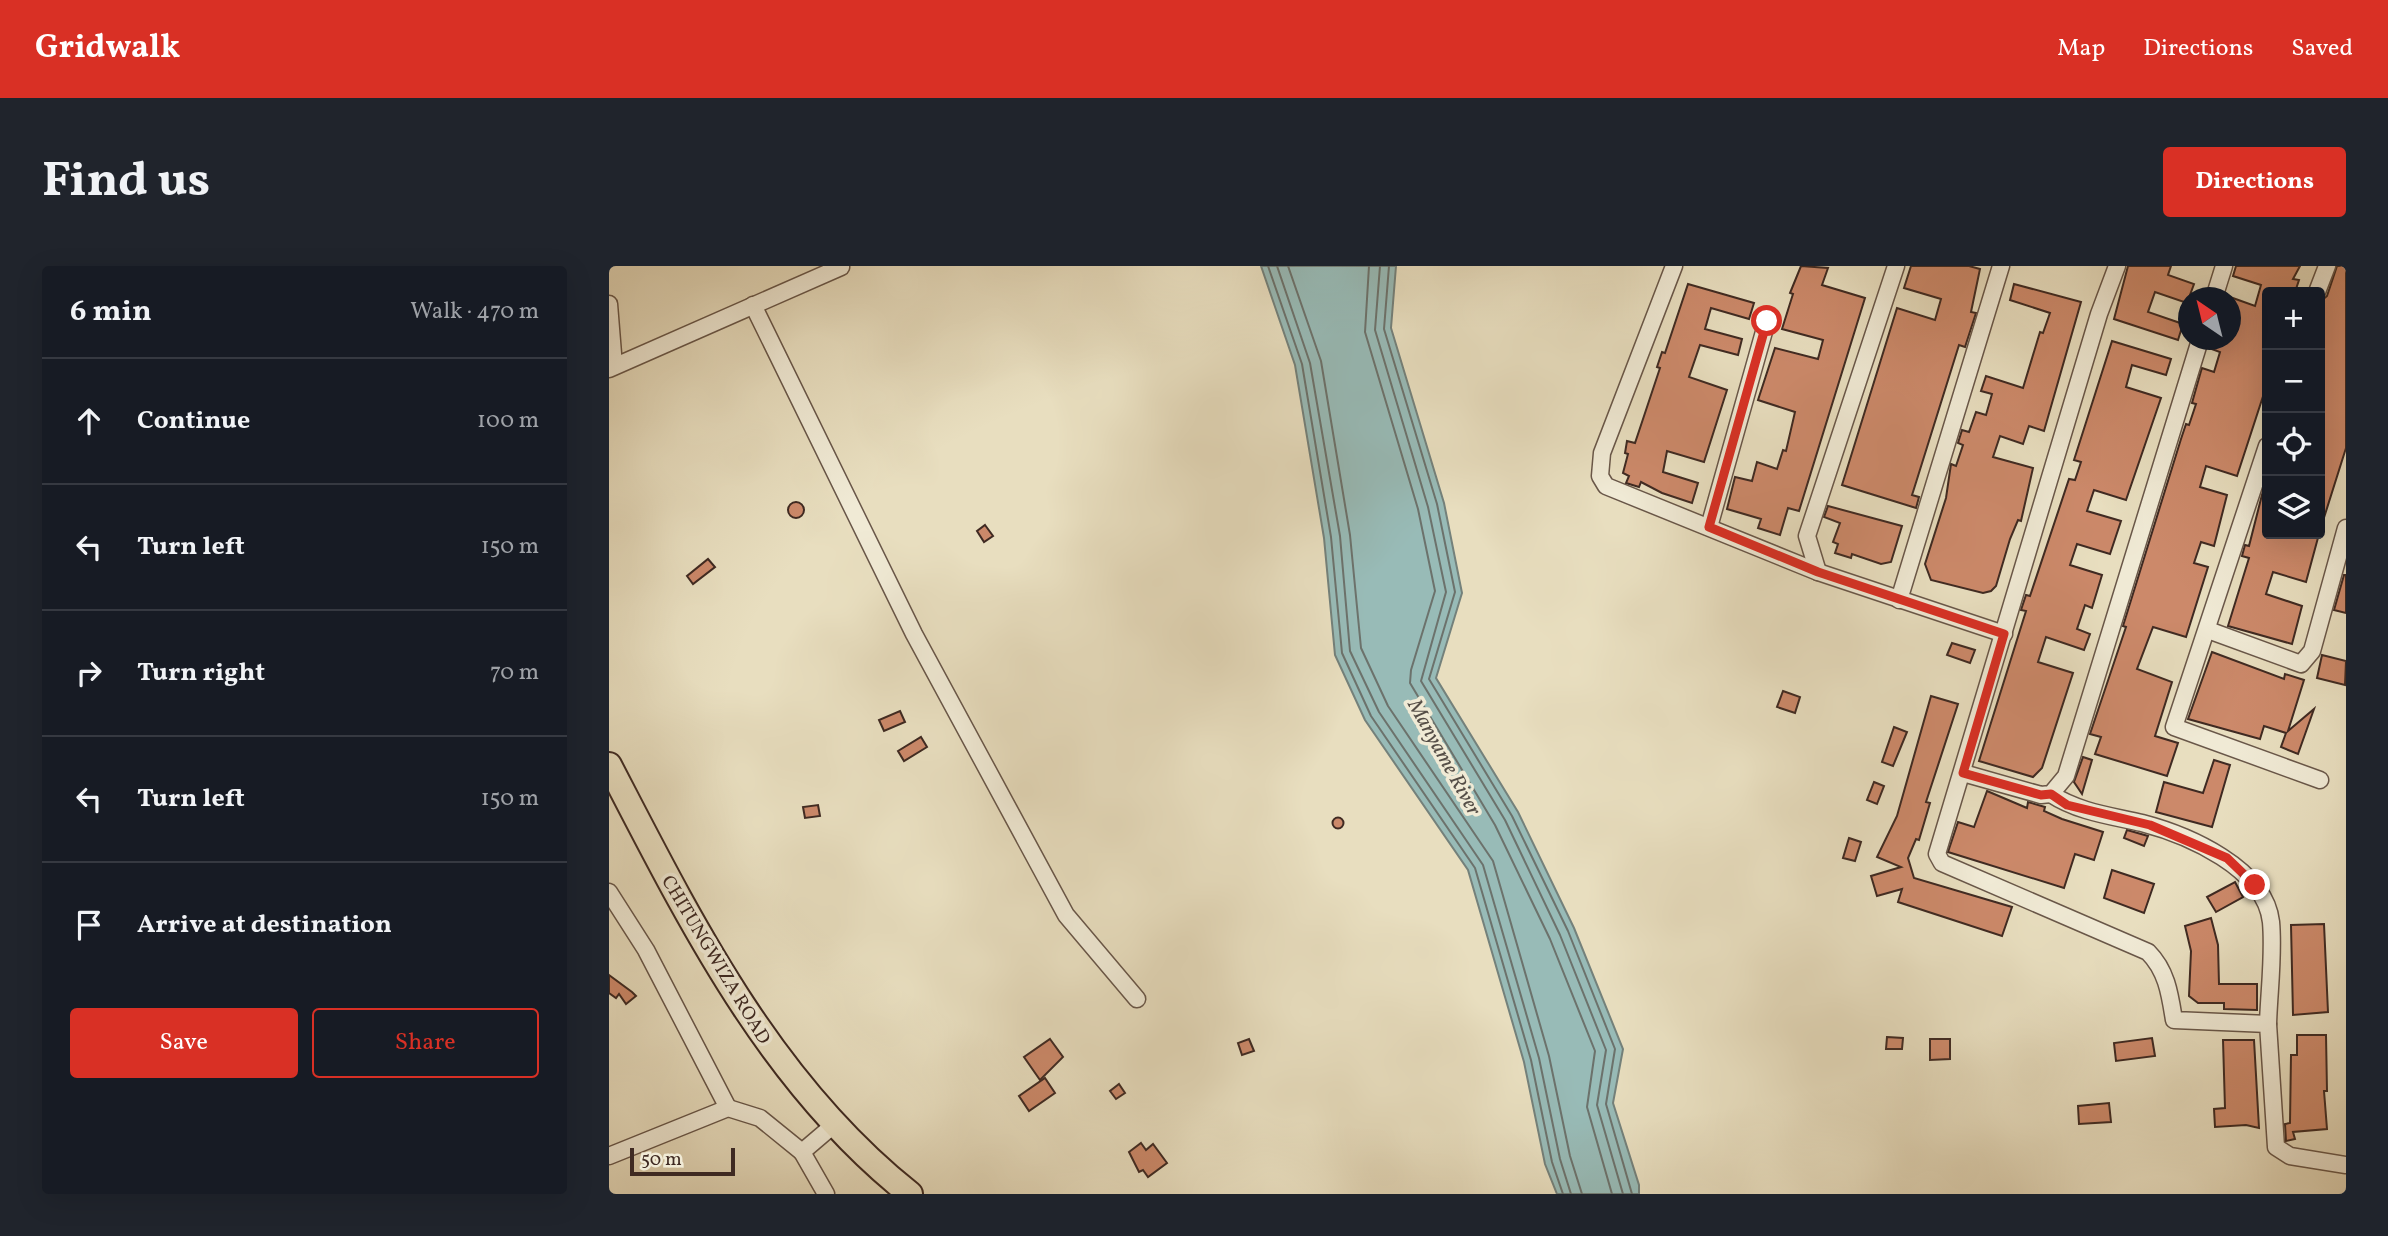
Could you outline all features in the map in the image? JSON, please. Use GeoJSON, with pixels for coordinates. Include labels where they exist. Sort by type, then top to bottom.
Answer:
{"type":"FeatureCollection","features":[{"type":"Feature","properties":{"kind":"main road","name":"CHITUNGWIZA ROAD"},"geometry":{"type":"LineString","coordinates":[[609,765],[687,916],[740,1004],[785,1067],[881,1171],[910,1194]]}},
{"type":"Feature","properties":{"kind":"street"},"geometry":{"type":"LineString","coordinates":[[1674,266],[1602,453],[1601,476],[1606,486],[1818,572],[2004,634]]}},
{"type":"Feature","properties":{"kind":"street"},"geometry":{"type":"LineString","coordinates":[[1818,572],[1807,536],[1896,266]]}},
{"type":"Feature","properties":{"kind":"street"},"geometry":{"type":"LineString","coordinates":[[1899,600],[2001,266]]}},
{"type":"Feature","properties":{"kind":"street"},"geometry":{"type":"LineString","coordinates":[[2117,266],[2099,314],[1963,773],[1938,843],[1937,854],[1942,863],[2148,952],[2159,963],[2169,991],[2174,1020],[2268,1024]]}},
{"type":"Feature","properties":{"kind":"street"},"geometry":{"type":"LineString","coordinates":[[2217,287],[2224,266]]}},
{"type":"Feature","properties":{"kind":"street"},"geometry":{"type":"LineString","coordinates":[[2319,287],[2327,266]]}},
{"type":"Feature","properties":{"kind":"street"},"geometry":{"type":"LineString","coordinates":[[609,304],[611,367],[841,267]]}},
{"type":"Feature","properties":{"kind":"street"},"geometry":{"type":"LineString","coordinates":[[753,305],[914,634],[1066,915],[1137,999]]}},
{"type":"Feature","properties":{"kind":"street"},"geometry":{"type":"LineString","coordinates":[[1709,527],[1767,321]]}},
{"type":"Feature","properties":{"kind":"street"},"geometry":{"type":"LineString","coordinates":[[2051,794],[2066,776],[2197,350]]}},
{"type":"Feature","properties":{"kind":"street"},"geometry":{"type":"LineString","coordinates":[[2262,462],[2174,727],[2320,780]]}},
{"type":"Feature","properties":{"kind":"street"},"geometry":{"type":"LineString","coordinates":[[2208,630],[2301,664],[2307,659],[2346,528]]}},
{"type":"Feature","properties":{"kind":"street"},"geometry":{"type":"LineString","coordinates":[[1963,773],[2041,795],[2051,794],[2067,805],[2150,825],[2227,858],[2255,885],[2271,920],[2268,1024],[2276,1147],[2290,1156],[2346,1166]]}},
{"type":"Feature","properties":{"kind":"street"},"geometry":{"type":"LineString","coordinates":[[609,892],[646,950],[728,1108]]}},
{"type":"Feature","properties":{"kind":"street"},"geometry":{"type":"LineString","coordinates":[[609,1156],[728,1108],[759,1118],[802,1152],[826,1194]]}},
{"type":"Feature","properties":{"kind":"street"},"geometry":{"type":"LineString","coordinates":[[802,1152],[836,1123]]}},
{"type":"Feature","properties":{"kind":"water","name":"Manyame River"},"geometry":{"type":"Polygon","coordinates":[[[1261,266],[1396,266],[1391,328],[1444,503],[1462,593],[1436,678],[1518,812],[1574,928],[1623,1049],[1613,1103],[1639,1185],[1639,1194],[1557,1194],[1545,1164],[1524,1062],[1468,870],[1365,720],[1335,655],[1324,538],[1295,365],[1261,266]]]}},
{"type":"Feature","properties":{"kind":"building"},"geometry":{"type":"Polygon","coordinates":[[[1801,266],[1828,268],[1822,285],[1865,298],[1799,511],[1788,508],[1780,535],[1758,528],[1761,519],[1727,509],[1735,477],[1752,481],[1757,462],[1777,469],[1783,450],[1786,451],[1795,412],[1758,400],[1775,348],[1818,359],[1823,340],[1782,329],[1793,294],[1790,293],[1801,266]]]}},
{"type":"Feature","properties":{"kind":"building"},"geometry":{"type":"Polygon","coordinates":[[[1911,266],[1969,266],[1980,269],[1971,312],[1976,313],[1965,347],[1959,345],[1912,495],[1919,497],[1916,508],[1842,485],[1897,308],[1935,320],[1941,299],[1904,288],[1911,266]]]}},
{"type":"Feature","properties":{"kind":"building"},"geometry":{"type":"Polygon","coordinates":[[[2128,266],[2171,266],[2168,275],[2194,284],[2193,287],[2178,287],[2178,300],[2155,292],[2148,312],[2178,322],[2178,340],[2114,319],[2128,266]]]}},
{"type":"Feature","properties":{"kind":"building"},"geometry":{"type":"Polygon","coordinates":[[[2236,266],[2300,266],[2293,279],[2299,280],[2297,287],[2262,287],[2262,399],[2237,476],[2206,466],[2200,487],[2227,495],[2214,546],[2201,542],[2194,563],[2208,567],[2186,637],[2153,627],[2137,669],[2172,682],[2155,736],[2178,743],[2167,776],[2095,754],[2101,737],[2090,734],[2126,627],[2123,626],[2181,439],[2196,404],[2192,403],[2202,368],[2214,372],[2220,352],[2214,350],[2241,350],[2241,301],[2255,306],[2261,285],[2233,276],[2236,266]]]}},
{"type":"Feature","properties":{"kind":"building"},"geometry":{"type":"Polygon","coordinates":[[[2337,266],[2346,266],[2346,448],[2325,514],[2325,298],[2337,266]]]}},
{"type":"Feature","properties":{"kind":"building"},"geometry":{"type":"Polygon","coordinates":[[[1688,284],[1754,303],[1749,319],[1711,308],[1705,329],[1742,339],[1738,355],[1700,345],[1689,377],[1727,390],[1704,462],[1667,451],[1663,472],[1698,483],[1692,503],[1662,493],[1641,482],[1639,487],[1626,483],[1629,476],[1623,473],[1628,454],[1625,453],[1627,441],[1635,443],[1660,368],[1657,367],[1662,352],[1665,353],[1688,284]]]}},
{"type":"Feature","properties":{"kind":"building"},"geometry":{"type":"Polygon","coordinates":[[[2014,284],[2081,302],[2044,431],[2029,426],[2023,444],[2000,436],[1993,457],[2033,468],[2021,521],[2018,520],[2010,539],[1996,586],[1983,593],[1931,580],[1925,564],[1946,498],[1951,464],[1956,466],[1963,445],[1958,443],[1962,430],[1969,432],[1976,412],[1986,415],[1992,394],[1981,391],[1986,376],[2023,388],[2040,332],[2043,333],[2050,313],[2010,300],[2014,284]]]}},
{"type":"Feature","properties":{"kind":"building"},"geometry":{"type":"Polygon","coordinates":[[[2112,341],[2171,359],[2166,375],[2132,365],[2126,387],[2161,398],[2126,500],[2094,490],[2087,511],[2121,521],[2110,554],[2077,544],[2070,565],[2102,575],[2092,608],[2085,605],[2077,629],[2090,634],[2084,650],[2046,637],[2038,662],[2073,673],[2042,768],[2033,777],[1979,761],[2026,611],[2021,610],[2026,595],[2030,596],[2069,479],[2075,480],[2081,462],[2074,460],[2112,341]]]}},
{"type":"Feature","properties":{"kind":"building"},"geometry":{"type":"Polygon","coordinates":[[[2262,495],[2262,539],[2318,539],[2306,582],[2273,572],[2266,594],[2302,606],[2292,644],[2228,626],[2249,558],[2242,556],[2245,545],[2249,546],[2262,495]]]}},
{"type":"Feature","properties":{"kind":"building"},"geometry":{"type":"Polygon","coordinates":[[[793,502],[799,502],[804,510],[802,516],[793,518],[788,513],[788,507],[793,502]]]}},
{"type":"Feature","properties":{"kind":"building"},"geometry":{"type":"Polygon","coordinates":[[[1828,506],[1902,526],[1891,562],[1881,564],[1852,554],[1851,558],[1835,553],[1838,544],[1833,542],[1840,523],[1824,517],[1828,506]]]}},
{"type":"Feature","properties":{"kind":"building"},"geometry":{"type":"Polygon","coordinates":[[[985,525],[993,536],[984,542],[977,531],[985,525]]]}},
{"type":"Feature","properties":{"kind":"building"},"geometry":{"type":"Polygon","coordinates":[[[708,559],[715,567],[693,584],[687,576],[708,559]]]}},
{"type":"Feature","properties":{"kind":"building"},"geometry":{"type":"Polygon","coordinates":[[[2346,575],[2346,613],[2334,610],[2346,575]]]}},
{"type":"Feature","properties":{"kind":"building"},"geometry":{"type":"Polygon","coordinates":[[[1952,643],[1975,650],[1970,663],[1947,655],[1952,643]]]}},
{"type":"Feature","properties":{"kind":"building"},"geometry":{"type":"Polygon","coordinates":[[[2212,652],[2284,679],[2285,674],[2304,680],[2288,731],[2314,709],[2298,754],[2281,747],[2286,733],[2264,726],[2260,739],[2188,719],[2212,652]]]}},
{"type":"Feature","properties":{"kind":"building"},"geometry":{"type":"Polygon","coordinates":[[[2322,655],[2346,661],[2345,685],[2317,678],[2322,655]]]}},
{"type":"Feature","properties":{"kind":"building"},"geometry":{"type":"Polygon","coordinates":[[[1783,691],[1800,697],[1795,713],[1777,707],[1783,691]]]}},
{"type":"Feature","properties":{"kind":"building"},"geometry":{"type":"Polygon","coordinates":[[[1931,696],[1958,704],[1926,802],[1930,803],[1919,840],[1916,839],[1908,858],[1914,878],[2012,907],[2002,936],[1898,902],[1902,889],[1877,896],[1871,876],[1901,867],[1877,857],[1897,816],[1931,696]]]}},
{"type":"Feature","properties":{"kind":"building"},"geometry":{"type":"Polygon","coordinates":[[[900,711],[905,722],[884,731],[879,720],[900,711]]]}},
{"type":"Feature","properties":{"kind":"building"},"geometry":{"type":"Polygon","coordinates":[[[1894,727],[1907,732],[1893,766],[1882,762],[1894,727]]]}},
{"type":"Feature","properties":{"kind":"building"},"geometry":{"type":"Polygon","coordinates":[[[921,737],[927,747],[904,761],[898,751],[921,737]]]}},
{"type":"Feature","properties":{"kind":"building"},"geometry":{"type":"Polygon","coordinates":[[[2083,757],[2092,760],[2082,794],[2074,782],[2083,757]]]}},
{"type":"Feature","properties":{"kind":"building"},"geometry":{"type":"Polygon","coordinates":[[[2214,760],[2230,765],[2212,827],[2156,812],[2164,782],[2203,793],[2214,760]]]}},
{"type":"Feature","properties":{"kind":"building"},"geometry":{"type":"Polygon","coordinates":[[[1874,782],[1884,786],[1877,804],[1867,800],[1874,782]]]}},
{"type":"Feature","properties":{"kind":"building"},"geometry":{"type":"Polygon","coordinates":[[[1987,791],[2027,808],[2028,802],[2045,807],[2044,811],[2062,819],[2103,832],[2094,860],[2075,854],[2064,888],[1948,852],[1958,822],[1974,827],[1987,791]]]}},
{"type":"Feature","properties":{"kind":"building"},"geometry":{"type":"Polygon","coordinates":[[[818,805],[820,816],[805,818],[803,807],[818,805]]]}},
{"type":"Feature","properties":{"kind":"building"},"geometry":{"type":"Polygon","coordinates":[[[1338,817],[1344,823],[1338,829],[1332,823],[1338,817]]]}},
{"type":"Feature","properties":{"kind":"building"},"geometry":{"type":"Polygon","coordinates":[[[2127,830],[2148,836],[2144,846],[2124,838],[2127,830]]]}},
{"type":"Feature","properties":{"kind":"building"},"geometry":{"type":"Polygon","coordinates":[[[1849,838],[1861,842],[1855,861],[1843,858],[1849,838]]]}},
{"type":"Feature","properties":{"kind":"building"},"geometry":{"type":"Polygon","coordinates":[[[2112,870],[2154,884],[2144,913],[2104,898],[2112,870]]]}},
{"type":"Feature","properties":{"kind":"building"},"geometry":{"type":"Polygon","coordinates":[[[2235,882],[2243,897],[2216,912],[2207,897],[2235,882]]]}},
{"type":"Feature","properties":{"kind":"building"},"geometry":{"type":"Polygon","coordinates":[[[2211,918],[2218,945],[2219,984],[2257,984],[2257,1010],[2224,1009],[2224,1003],[2198,1003],[2189,996],[2191,951],[2185,926],[2211,918]]]}},
{"type":"Feature","properties":{"kind":"building"},"geometry":{"type":"Polygon","coordinates":[[[2324,924],[2328,1012],[2293,1015],[2291,925],[2324,924]]]}},
{"type":"Feature","properties":{"kind":"building"},"geometry":{"type":"Polygon","coordinates":[[[609,975],[636,996],[626,1004],[619,994],[616,998],[609,993],[609,975]]]}},
{"type":"Feature","properties":{"kind":"building"},"geometry":{"type":"Polygon","coordinates":[[[2297,1035],[2326,1035],[2327,1091],[2324,1091],[2327,1129],[2293,1132],[2295,1139],[2286,1141],[2285,1124],[2290,1123],[2291,1055],[2297,1055],[2297,1035]]]}},
{"type":"Feature","properties":{"kind":"building"},"geometry":{"type":"Polygon","coordinates":[[[1887,1037],[1903,1038],[1902,1049],[1886,1049],[1887,1037]]]}},
{"type":"Feature","properties":{"kind":"building"},"geometry":{"type":"Polygon","coordinates":[[[2152,1038],[2155,1056],[2116,1061],[2114,1043],[2152,1038]]]}},
{"type":"Feature","properties":{"kind":"building"},"geometry":{"type":"Polygon","coordinates":[[[1050,1039],[1063,1057],[1040,1080],[1024,1057],[1050,1039]]]}},
{"type":"Feature","properties":{"kind":"building"},"geometry":{"type":"Polygon","coordinates":[[[1249,1039],[1254,1051],[1242,1055],[1238,1043],[1249,1039]]]}},
{"type":"Feature","properties":{"kind":"building"},"geometry":{"type":"Polygon","coordinates":[[[1930,1039],[1950,1039],[1950,1059],[1930,1060],[1930,1039]]]}},
{"type":"Feature","properties":{"kind":"building"},"geometry":{"type":"Polygon","coordinates":[[[2223,1040],[2254,1040],[2259,1128],[2246,1125],[2215,1127],[2214,1109],[2225,1108],[2223,1040]]]}},
{"type":"Feature","properties":{"kind":"building"},"geometry":{"type":"Polygon","coordinates":[[[1045,1078],[1055,1093],[1029,1111],[1019,1096],[1045,1078]]]}},
{"type":"Feature","properties":{"kind":"building"},"geometry":{"type":"Polygon","coordinates":[[[1119,1084],[1125,1093],[1116,1099],[1110,1091],[1119,1084]]]}},
{"type":"Feature","properties":{"kind":"building"},"geometry":{"type":"Polygon","coordinates":[[[2109,1103],[2111,1122],[2079,1124],[2078,1106],[2109,1103]]]}},
{"type":"Feature","properties":{"kind":"building"},"geometry":{"type":"Polygon","coordinates":[[[1141,1143],[1146,1150],[1153,1144],[1167,1163],[1148,1177],[1143,1170],[1139,1172],[1129,1152],[1141,1143]]]}},
{"type":"Feature","properties":{"kind":"route"},"geometry":{"type":"LineString","coordinates":[[1767,321],[1709,527],[1818,572],[2004,634],[1963,773],[2041,795],[2051,794],[2067,805],[2150,825],[2227,858],[2255,885]]}}]}
